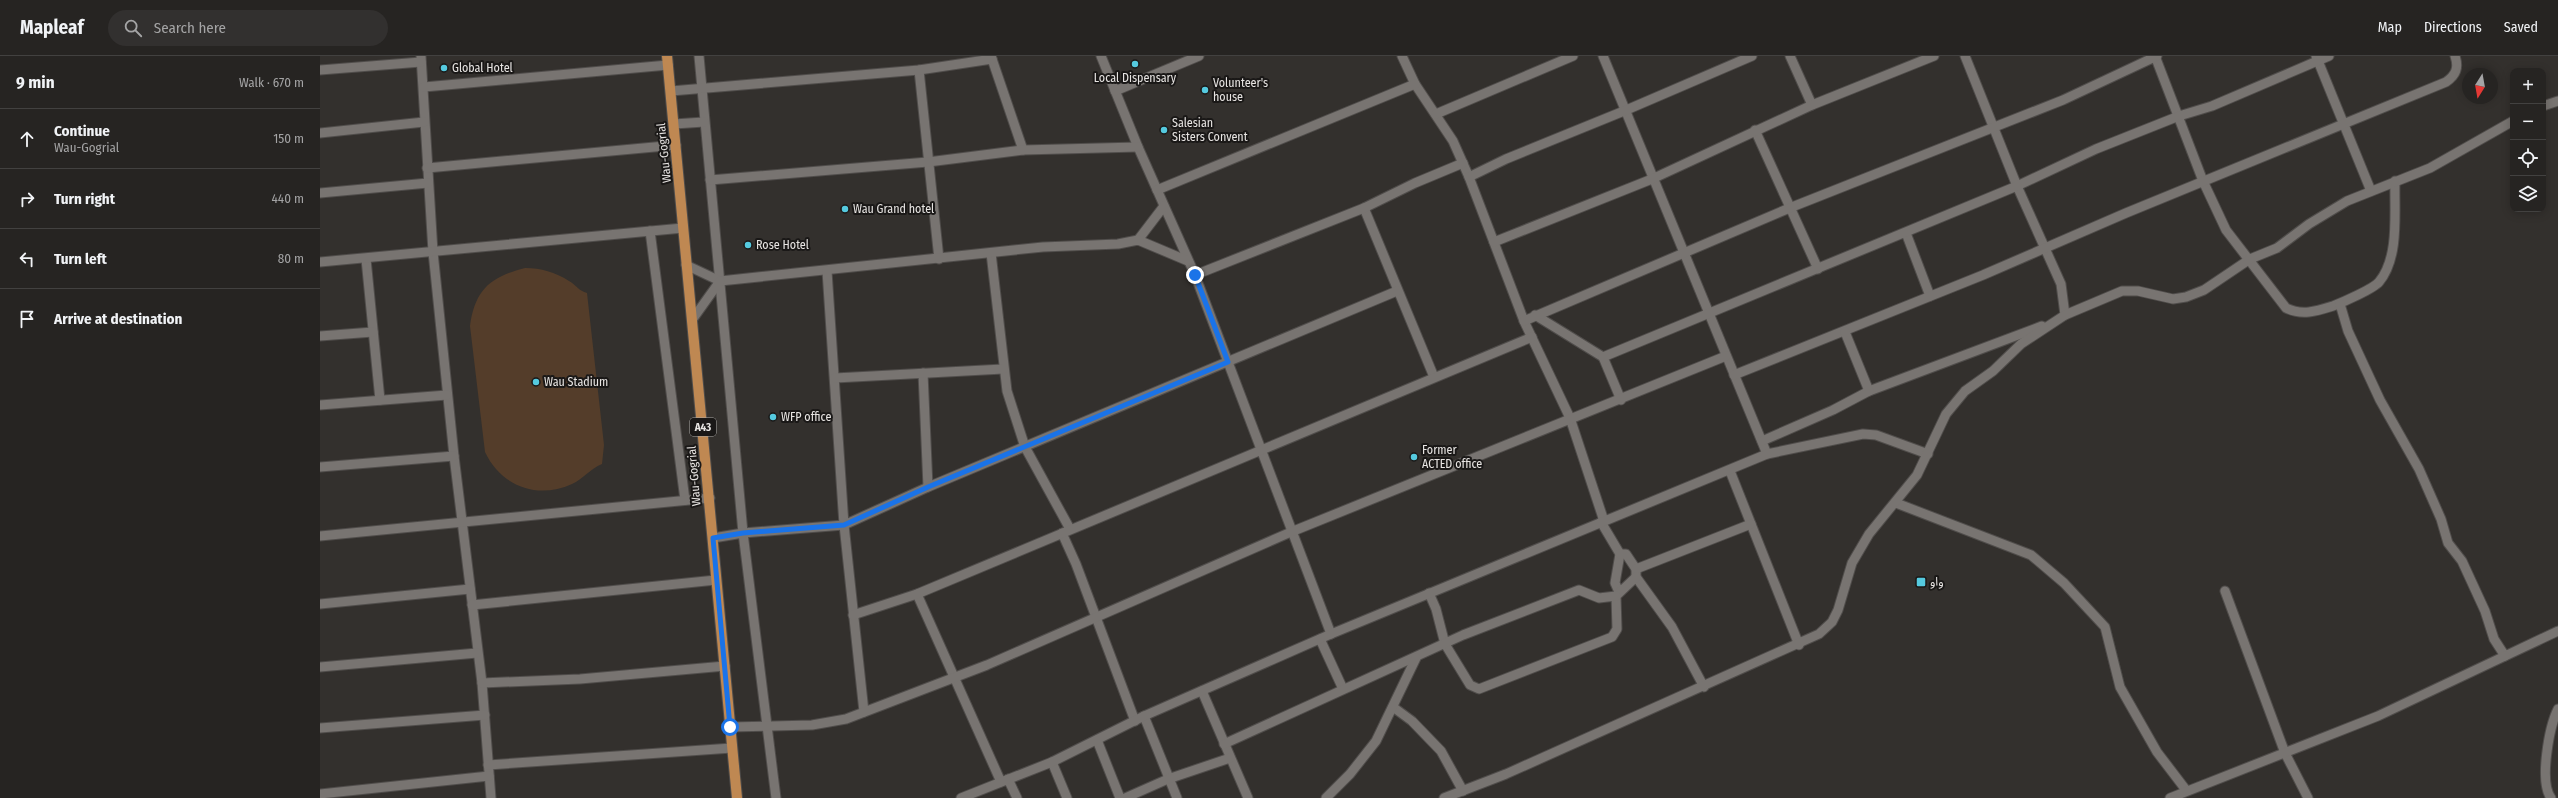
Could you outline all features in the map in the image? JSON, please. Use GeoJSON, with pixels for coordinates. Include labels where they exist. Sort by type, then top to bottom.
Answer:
{"type":"FeatureCollection","features":[{"type":"Feature","properties":{"kind":"main road","name":"Wau-Gogrial"},"geometry":{"type":"LineString","coordinates":[[668,60],[737,798]]}},
{"type":"Feature","properties":{"kind":"street"},"geometry":{"type":"LineString","coordinates":[[699,56],[743,533],[776,798]]}},
{"type":"Feature","properties":{"kind":"street"},"geometry":{"type":"LineString","coordinates":[[1101,56],[1138,147],[1195,275],[1263,451],[1291,532],[1331,634]]}},
{"type":"Feature","properties":{"kind":"street"},"geometry":{"type":"LineString","coordinates":[[1115,91],[1199,56]]}},
{"type":"Feature","properties":{"kind":"street"},"geometry":{"type":"LineString","coordinates":[[1403,56],[1414,84],[1436,114],[1463,163],[1524,322],[1570,418],[1602,521],[1620,554],[1615,583],[1618,594],[1617,629],[1612,637],[1483,688],[1475,688],[1470,685],[1445,644],[1436,609],[1429,592]]}},
{"type":"Feature","properties":{"kind":"street"},"geometry":{"type":"LineString","coordinates":[[1436,114],[1573,56]]}},
{"type":"Feature","properties":{"kind":"street"},"geometry":{"type":"LineString","coordinates":[[1603,56],[1624,112],[1767,454]]}},
{"type":"Feature","properties":{"kind":"street"},"geometry":{"type":"LineString","coordinates":[[1469,177],[1506,159],[1624,112],[1752,56]]}},
{"type":"Feature","properties":{"kind":"street"},"geometry":{"type":"LineString","coordinates":[[1790,56],[1812,104]]}},
{"type":"Feature","properties":{"kind":"street"},"geometry":{"type":"LineString","coordinates":[[1494,242],[1652,179],[1812,104],[1934,56]]}},
{"type":"Feature","properties":{"kind":"street"},"geometry":{"type":"LineString","coordinates":[[1964,56],[2044,250],[2061,284],[2065,315]]}},
{"type":"Feature","properties":{"kind":"street"},"geometry":{"type":"LineString","coordinates":[[1524,322],[1535,315],[1792,207],[2063,100],[2156,56],[2204,181],[2226,230],[2250,259],[2282,303],[2291,310],[2311,312],[2340,304],[2379,283],[2388,266],[2393,245],[2396,181]]}},
{"type":"Feature","properties":{"kind":"street"},"geometry":{"type":"LineString","coordinates":[[1604,357],[1906,233],[2017,186],[2096,149],[2178,116],[2212,106],[2317,58],[2329,56]]}},
{"type":"Feature","properties":{"kind":"street"},"geometry":{"type":"LineString","coordinates":[[1734,376],[2044,250],[2204,181],[2446,82],[2454,76],[2458,69],[2455,56]]}},
{"type":"Feature","properties":{"kind":"street"},"geometry":{"type":"LineString","coordinates":[[671,91],[919,70],[991,57],[1023,150]]}},
{"type":"Feature","properties":{"kind":"street"},"geometry":{"type":"LineString","coordinates":[[2317,58],[2371,191]]}},
{"type":"Feature","properties":{"kind":"street"},"geometry":{"type":"LineString","coordinates":[[320,70],[421,59],[424,87],[424,122],[433,252],[461,522],[482,684],[490,798]]}},
{"type":"Feature","properties":{"kind":"street"},"geometry":{"type":"LineString","coordinates":[[424,87],[668,60]]}},
{"type":"Feature","properties":{"kind":"street"},"geometry":{"type":"LineString","coordinates":[[919,70],[939,259]]}},
{"type":"Feature","properties":{"kind":"street"},"geometry":{"type":"LineString","coordinates":[[1157,190],[1414,84]]}},
{"type":"Feature","properties":{"kind":"street"},"geometry":{"type":"LineString","coordinates":[[2546,105],[2558,101]]}},
{"type":"Feature","properties":{"kind":"street"},"geometry":{"type":"LineString","coordinates":[[320,133],[424,122]]}},
{"type":"Feature","properties":{"kind":"street"},"geometry":{"type":"LineString","coordinates":[[674,124],[704,122]]}},
{"type":"Feature","properties":{"kind":"street"},"geometry":{"type":"LineString","coordinates":[[1444,798],[1506,774],[1799,645],[1819,634],[1832,622],[1838,610],[1852,563],[1869,534],[1896,503],[1917,475],[1946,414],[1965,391],[1989,374],[2022,344],[2054,321],[2122,291],[2138,291],[2173,299],[2186,298],[2204,290],[2250,259],[2277,248],[2308,224],[2347,201],[2430,168],[2510,123]]}},
{"type":"Feature","properties":{"kind":"street"},"geometry":{"type":"LineString","coordinates":[[1755,130],[1792,207],[1818,269]]}},
{"type":"Feature","properties":{"kind":"street"},"geometry":{"type":"LineString","coordinates":[[427,168],[676,145]]}},
{"type":"Feature","properties":{"kind":"street"},"geometry":{"type":"LineString","coordinates":[[710,180],[928,162],[1023,150],[1138,147]]}},
{"type":"Feature","properties":{"kind":"street"},"geometry":{"type":"LineString","coordinates":[[1195,275],[1364,208],[1415,183],[1463,163]]}},
{"type":"Feature","properties":{"kind":"street"},"geometry":{"type":"LineString","coordinates":[[320,193],[428,183]]}},
{"type":"Feature","properties":{"kind":"street"},"geometry":{"type":"LineString","coordinates":[[1138,240],[1164,206]]}},
{"type":"Feature","properties":{"kind":"street"},"geometry":{"type":"LineString","coordinates":[[1364,208],[1397,291],[1434,377]]}},
{"type":"Feature","properties":{"kind":"street"},"geometry":{"type":"LineString","coordinates":[[320,262],[366,259],[683,228]]}},
{"type":"Feature","properties":{"kind":"street"},"geometry":{"type":"LineString","coordinates":[[650,231],[685,500]]}},
{"type":"Feature","properties":{"kind":"street"},"geometry":{"type":"LineString","coordinates":[[1906,233],[1930,296]]}},
{"type":"Feature","properties":{"kind":"street"},"geometry":{"type":"LineString","coordinates":[[686,265],[720,281],[827,271],[1043,247],[1118,244],[1138,240],[1188,261]]}},
{"type":"Feature","properties":{"kind":"street"},"geometry":{"type":"LineString","coordinates":[[991,253],[1003,369],[1007,391],[1025,447],[1066,531],[1095,616],[1135,721]]}},
{"type":"Feature","properties":{"kind":"street"},"geometry":{"type":"LineString","coordinates":[[366,259],[380,400]]}},
{"type":"Feature","properties":{"kind":"street"},"geometry":{"type":"LineString","coordinates":[[827,271],[844,525],[864,712]]}},
{"type":"Feature","properties":{"kind":"street"},"geometry":{"type":"LineString","coordinates":[[692,320],[720,281]]}},
{"type":"Feature","properties":{"kind":"street"},"geometry":{"type":"LineString","coordinates":[[713,538],[743,533],[844,525],[928,487],[1397,291]]}},
{"type":"Feature","properties":{"kind":"street"},"geometry":{"type":"LineString","coordinates":[[2340,304],[2348,331],[2380,400],[2419,469],[2441,519],[2448,543],[2462,561],[2485,610],[2494,639],[2505,656]]}},
{"type":"Feature","properties":{"kind":"street"},"geometry":{"type":"LineString","coordinates":[[1535,315],[1604,357],[1621,400]]}},
{"type":"Feature","properties":{"kind":"street"},"geometry":{"type":"LineString","coordinates":[[1762,441],[1834,410],[1869,391],[2054,321]]}},
{"type":"Feature","properties":{"kind":"street"},"geometry":{"type":"LineString","coordinates":[[320,336],[373,332]]}},
{"type":"Feature","properties":{"kind":"street"},"geometry":{"type":"LineString","coordinates":[[1845,332],[1869,391]]}},
{"type":"Feature","properties":{"kind":"street"},"geometry":{"type":"LineString","coordinates":[[853,615],[917,594],[1066,531],[1263,451],[1434,377],[1532,337]]}},
{"type":"Feature","properties":{"kind":"street"},"geometry":{"type":"LineString","coordinates":[[730,727],[832,723],[864,712],[987,666],[1095,616],[1291,532],[1570,418],[1621,400],[1726,356]]}},
{"type":"Feature","properties":{"kind":"street"},"geometry":{"type":"LineString","coordinates":[[835,378],[1003,369]]}},
{"type":"Feature","properties":{"kind":"street"},"geometry":{"type":"LineString","coordinates":[[923,373],[928,487]]}},
{"type":"Feature","properties":{"kind":"street"},"geometry":{"type":"LineString","coordinates":[[320,404],[447,395]]}},
{"type":"Feature","properties":{"kind":"street"},"geometry":{"type":"LineString","coordinates":[[967,797],[1005,780],[1052,762],[1144,716],[1331,634],[1602,521],[1730,471],[1767,454],[1863,434],[1876,435],[1928,454]]}},
{"type":"Feature","properties":{"kind":"street"},"geometry":{"type":"LineString","coordinates":[[320,467],[454,456]]}},
{"type":"Feature","properties":{"kind":"street"},"geometry":{"type":"LineString","coordinates":[[1730,471],[1799,645]]}},
{"type":"Feature","properties":{"kind":"street"},"geometry":{"type":"LineString","coordinates":[[320,536],[710,498]]}},
{"type":"Feature","properties":{"kind":"street"},"geometry":{"type":"LineString","coordinates":[[1896,503],[2031,556],[2064,583],[2105,627],[2120,687],[2156,752],[2186,790]]}},
{"type":"Feature","properties":{"kind":"street"},"geometry":{"type":"LineString","coordinates":[[1224,744],[1445,644],[1534,606],[1580,590],[1599,598],[1618,594],[1636,573],[1751,524]]}},
{"type":"Feature","properties":{"kind":"street"},"geometry":{"type":"LineString","coordinates":[[1620,554],[1626,554],[1636,573],[1672,627],[1704,687]]}},
{"type":"Feature","properties":{"kind":"street"},"geometry":{"type":"LineString","coordinates":[[472,605],[716,580]]}},
{"type":"Feature","properties":{"kind":"street"},"geometry":{"type":"LineString","coordinates":[[320,604],[470,589]]}},
{"type":"Feature","properties":{"kind":"street"},"geometry":{"type":"LineString","coordinates":[[2225,591],[2285,752],[2308,798]]}},
{"type":"Feature","properties":{"kind":"street"},"geometry":{"type":"LineString","coordinates":[[917,594],[955,677],[1005,780],[1016,798]]}},
{"type":"Feature","properties":{"kind":"street"},"geometry":{"type":"LineString","coordinates":[[2170,798],[2186,790],[2378,716],[2558,631]]}},
{"type":"Feature","properties":{"kind":"street"},"geometry":{"type":"LineString","coordinates":[[1320,639],[1344,689]]}},
{"type":"Feature","properties":{"kind":"street"},"geometry":{"type":"LineString","coordinates":[[320,667],[478,653]]}},
{"type":"Feature","properties":{"kind":"street"},"geometry":{"type":"LineString","coordinates":[[1326,798],[1350,774],[1376,741],[1416,658]]}},
{"type":"Feature","properties":{"kind":"street"},"geometry":{"type":"LineString","coordinates":[[482,684],[580,679],[725,666]]}},
{"type":"Feature","properties":{"kind":"street"},"geometry":{"type":"LineString","coordinates":[[1202,691],[1248,798]]}},
{"type":"Feature","properties":{"kind":"street"},"geometry":{"type":"LineString","coordinates":[[1393,707],[1412,721],[1441,751],[1463,791]]}},
{"type":"Feature","properties":{"kind":"street"},"geometry":{"type":"LineString","coordinates":[[2551,798],[2546,791],[2544,772],[2552,722],[2558,709]]}},
{"type":"Feature","properties":{"kind":"street"},"geometry":{"type":"LineString","coordinates":[[320,728],[485,715]]}},
{"type":"Feature","properties":{"kind":"street"},"geometry":{"type":"LineString","coordinates":[[1144,716],[1168,779],[1177,798]]}},
{"type":"Feature","properties":{"kind":"street"},"geometry":{"type":"LineString","coordinates":[[1097,740],[1120,798]]}},
{"type":"Feature","properties":{"kind":"street"},"geometry":{"type":"LineString","coordinates":[[488,765],[732,748]]}},
{"type":"Feature","properties":{"kind":"street"},"geometry":{"type":"LineString","coordinates":[[1125,798],[1168,779],[1230,758]]}},
{"type":"Feature","properties":{"kind":"street"},"geometry":{"type":"LineString","coordinates":[[1052,762],[1068,798]]}},
{"type":"Feature","properties":{"kind":"street"},"geometry":{"type":"LineString","coordinates":[[320,794],[489,776]]}},
{"type":"Feature","properties":{"kind":"shaded area","name":"Wau Stadium"},"geometry":{"type":"Polygon","coordinates":[[[525,268],[553,273],[564,278],[587,293],[604,445],[602,464],[572,484],[559,489],[546,491],[521,487],[510,481],[500,474],[485,452],[470,326],[476,303],[480,294],[486,287],[502,276],[525,268]]]}},
{"type":"Feature","properties":{"kind":"place","name":"Local Dispensary"},"geometry":{"type":"Point","coordinates":[1135,64]}},
{"type":"Feature","properties":{"kind":"place","name":"Global Hotel"},"geometry":{"type":"Point","coordinates":[444,68]}},
{"type":"Feature","properties":{"kind":"place","name":"Volunteer's house"},"geometry":{"type":"Point","coordinates":[1205,90]}},
{"type":"Feature","properties":{"kind":"place","name":"Salesian Sisters Convent"},"geometry":{"type":"Point","coordinates":[1164,130]}},
{"type":"Feature","properties":{"kind":"place","name":"Wau Grand hotel"},"geometry":{"type":"Point","coordinates":[845,209]}},
{"type":"Feature","properties":{"kind":"place","name":"Rose Hotel"},"geometry":{"type":"Point","coordinates":[748,245]}},
{"type":"Feature","properties":{"kind":"place","name":"Wau Stadium"},"geometry":{"type":"Point","coordinates":[536,382]}},
{"type":"Feature","properties":{"kind":"place","name":"WFP office"},"geometry":{"type":"Point","coordinates":[773,417]}},
{"type":"Feature","properties":{"kind":"place","name":"Former ACTED office"},"geometry":{"type":"Point","coordinates":[1414,457]}},
{"type":"Feature","properties":{"kind":"place","name":"واو"},"geometry":{"type":"Point","coordinates":[1921,582]}},
{"type":"Feature","properties":{"kind":"route"},"geometry":{"type":"LineString","coordinates":[[730,727],[713,538],[743,533],[844,525],[928,487],[1228,362],[1195,275]]}}]}
